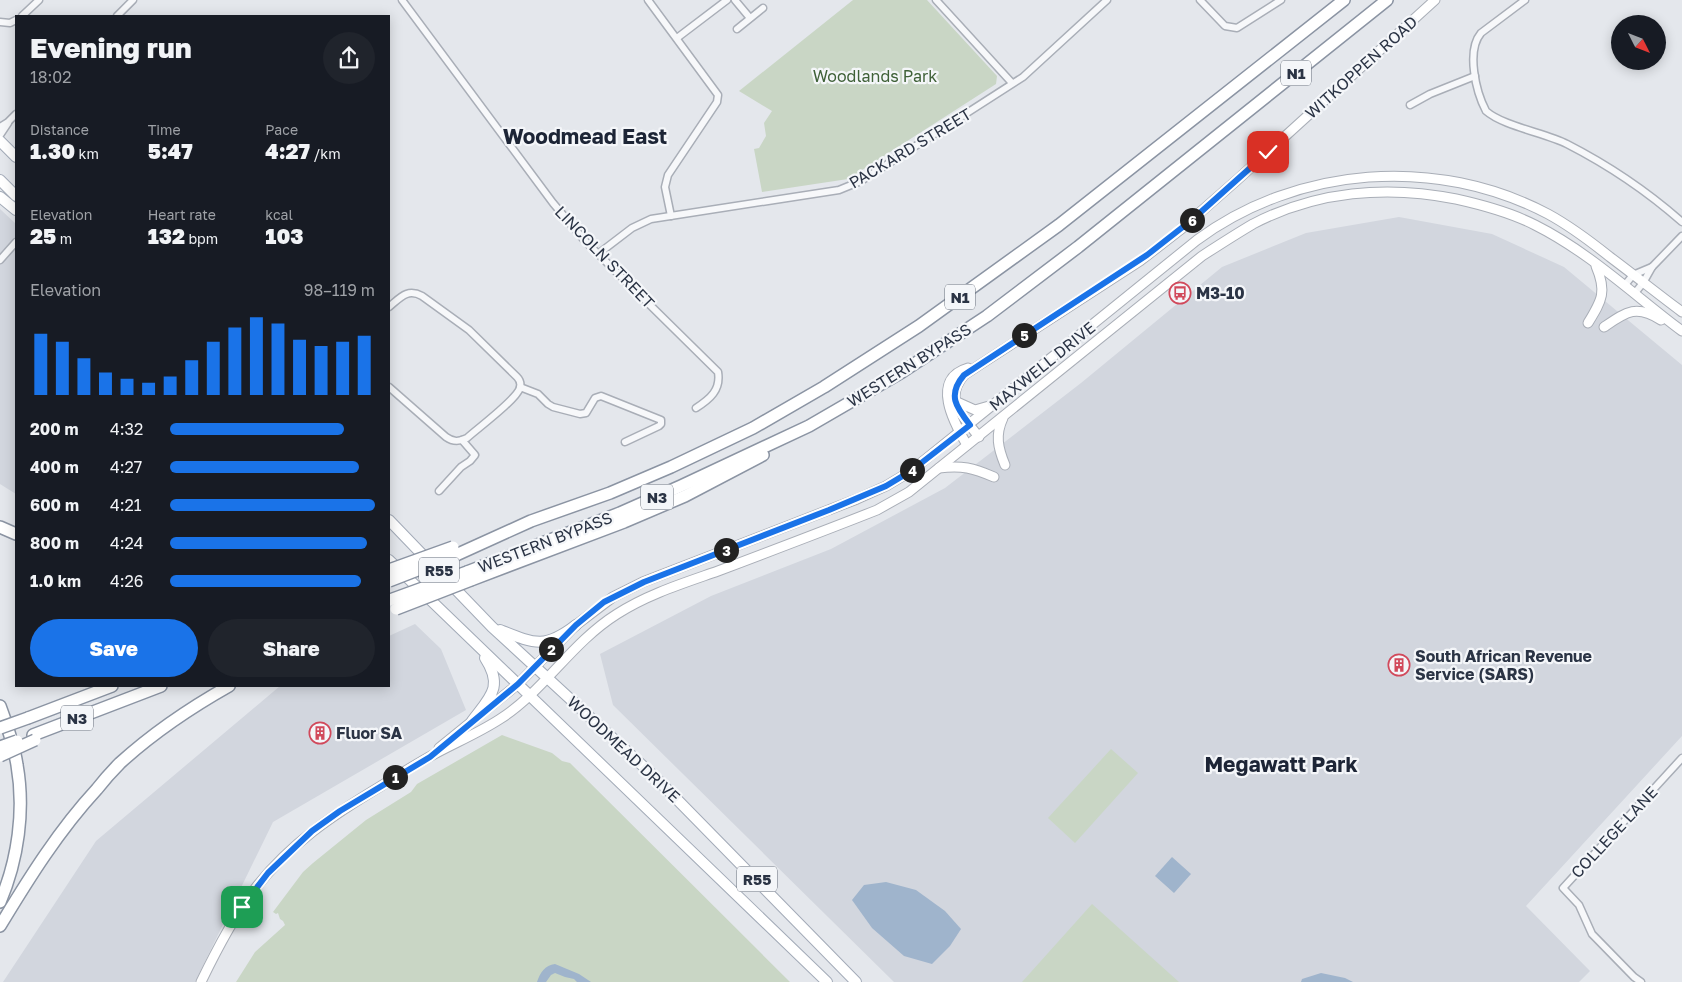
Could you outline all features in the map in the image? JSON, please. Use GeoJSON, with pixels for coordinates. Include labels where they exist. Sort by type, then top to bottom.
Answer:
{"type":"FeatureCollection","features":[{"type":"Feature","properties":{"kind":"highway","name":"WESTERN BYPASS"},"geometry":{"type":"LineString","coordinates":[[390,581],[454,551],[610,493],[672,466],[753,428],[824,387],[911,331],[1059,225],[1344,0]]}},
{"type":"Feature","properties":{"kind":"highway","name":"WESTERN BYPASS"},"geometry":{"type":"LineString","coordinates":[[391,605],[469,576],[681,486],[809,426],[902,372],[987,316],[1078,247],[1387,0]]}},
{"type":"Feature","properties":{"kind":"highway"},"geometry":{"type":"LineString","coordinates":[[0,527],[15,534]]}},
{"type":"Feature","properties":{"kind":"highway"},"geometry":{"type":"LineString","coordinates":[[0,534],[15,540]]}},
{"type":"Feature","properties":{"kind":"highway"},"geometry":{"type":"LineString","coordinates":[[390,570],[454,551]]}},
{"type":"Feature","properties":{"kind":"highway","name":"N3"},"geometry":{"type":"LineString","coordinates":[[0,728],[109,687]]}},
{"type":"Feature","properties":{"kind":"highway","name":"N3"},"geometry":{"type":"LineString","coordinates":[[0,747],[34,737],[158,687]]}},
{"type":"Feature","properties":{"kind":"highway"},"geometry":{"type":"LineString","coordinates":[[0,926],[26,882],[52,844],[79,808],[119,764],[150,738],[188,711],[227,687]]}},
{"type":"Feature","properties":{"kind":"highway"},"geometry":{"type":"LineString","coordinates":[[0,706],[17,765],[20,801],[19,831],[13,861],[0,902]]}},
{"type":"Feature","properties":{"kind":"highway"},"geometry":{"type":"LineString","coordinates":[[0,756],[34,737]]}},
{"type":"Feature","properties":{"kind":"main road","name":"WITKOPPEN ROAD"},"geometry":{"type":"LineString","coordinates":[[955,401],[954,391],[960,380],[976,367],[1167,241],[1435,0]]}},
{"type":"Feature","properties":{"kind":"main road"},"geometry":{"type":"LineString","coordinates":[[0,141],[15,155]]}},
{"type":"Feature","properties":{"kind":"main road","name":"MAXWELL DRIVE"},"geometry":{"type":"LineString","coordinates":[[430,757],[518,684],[576,625],[604,602],[639,584],[886,486],[911,471],[960,433],[1213,229],[1255,206],[1286,193],[1330,182],[1362,177],[1386,176],[1457,182],[1522,201],[1576,230],[1682,312]]}},
{"type":"Feature","properties":{"kind":"main road"},"geometry":{"type":"LineString","coordinates":[[0,180],[15,195]]}},
{"type":"Feature","properties":{"kind":"main road","name":"MAXWELL DRIVE"},"geometry":{"type":"LineString","coordinates":[[201,981],[242,907],[268,873],[294,846],[316,828],[340,811],[430,757],[465,740],[501,718],[529,695],[582,641],[624,610],[660,592],[877,510],[909,492],[1202,256],[1255,224],[1290,209],[1318,200],[1354,193],[1416,192],[1489,207],[1534,224],[1563,241],[1679,329]]}},
{"type":"Feature","properties":{"kind":"main road"},"geometry":{"type":"LineString","coordinates":[[0,197],[15,209]]}},
{"type":"Feature","properties":{"kind":"main road"},"geometry":{"type":"LineString","coordinates":[[1588,323],[1599,304],[1603,291],[1601,277],[1594,263]]}},
{"type":"Feature","properties":{"kind":"main road"},"geometry":{"type":"LineString","coordinates":[[1133,292],[1143,304]]}},
{"type":"Feature","properties":{"kind":"main road"},"geometry":{"type":"LineString","coordinates":[[1604,327],[1626,313],[1638,310],[1679,329]]}},
{"type":"Feature","properties":{"kind":"main road","name":"WITKOPPEN ROAD"},"geometry":{"type":"LineString","coordinates":[[967,445],[960,433],[948,402],[948,387],[958,373],[976,367]]}},
{"type":"Feature","properties":{"kind":"main road"},"geometry":{"type":"LineString","coordinates":[[979,436],[957,407],[955,401],[959,401],[971,409],[977,410],[997,403]]}},
{"type":"Feature","properties":{"kind":"main road"},"geometry":{"type":"LineString","coordinates":[[1004,416],[999,426],[997,442],[1005,465]]}},
{"type":"Feature","properties":{"kind":"main road"},"geometry":{"type":"LineString","coordinates":[[939,468],[962,466],[994,476]]}},
{"type":"Feature","properties":{"kind":"main road","name":"WOODMEAD DRIVE"},"geometry":{"type":"LineString","coordinates":[[390,521],[492,627],[656,778],[856,982]]}},
{"type":"Feature","properties":{"kind":"main road","name":"WOODMEAD DRIVE"},"geometry":{"type":"LineString","coordinates":[[390,561],[827,982]]}},
{"type":"Feature","properties":{"kind":"main road"},"geometry":{"type":"LineString","coordinates":[[492,627],[524,640],[539,642],[557,638],[576,625]]}},
{"type":"Feature","properties":{"kind":"main road"},"geometry":{"type":"LineString","coordinates":[[472,721],[491,694],[495,682],[491,669],[474,643]]}},
{"type":"Feature","properties":{"kind":"street"},"geometry":{"type":"LineString","coordinates":[[23,15],[39,0]]}},
{"type":"Feature","properties":{"kind":"street"},"geometry":{"type":"LineString","coordinates":[[118,15],[133,0]]}},
{"type":"Feature","properties":{"kind":"street","name":"LINCOLN STREET"},"geometry":{"type":"LineString","coordinates":[[402,0],[553,203],[598,254],[718,372],[719,378],[715,394],[696,408]]}},
{"type":"Feature","properties":{"kind":"street"},"geometry":{"type":"LineString","coordinates":[[648,0],[718,94],[717,102],[676,160],[668,175],[665,188],[671,216]]}},
{"type":"Feature","properties":{"kind":"street"},"geometry":{"type":"LineString","coordinates":[[677,38],[727,0]]}},
{"type":"Feature","properties":{"kind":"street"},"geometry":{"type":"LineString","coordinates":[[735,0],[750,18]]}},
{"type":"Feature","properties":{"kind":"street"},"geometry":{"type":"LineString","coordinates":[[936,0],[1012,84]]}},
{"type":"Feature","properties":{"kind":"street","name":"PACKARD STREET"},"geometry":{"type":"LineString","coordinates":[[598,254],[632,228],[657,218],[839,190],[851,186],[962,118],[1012,84],[1107,0]]}},
{"type":"Feature","properties":{"kind":"street"},"geometry":{"type":"LineString","coordinates":[[1200,0],[1225,26],[1240,28],[1281,0]]}},
{"type":"Feature","properties":{"kind":"street"},"geometry":{"type":"LineString","coordinates":[[1525,0],[1481,33],[1476,39],[1473,52],[1475,76],[1484,106],[1490,114],[1500,119],[1542,134],[1582,152],[1628,180],[1662,204],[1682,222]]}},
{"type":"Feature","properties":{"kind":"street"},"geometry":{"type":"LineString","coordinates":[[737,29],[763,8]]}},
{"type":"Feature","properties":{"kind":"street"},"geometry":{"type":"LineString","coordinates":[[0,22],[10,23],[15,20]]}},
{"type":"Feature","properties":{"kind":"street"},"geometry":{"type":"LineString","coordinates":[[1410,104],[1475,76]]}},
{"type":"Feature","properties":{"kind":"street"},"geometry":{"type":"LineString","coordinates":[[0,127],[15,115]]}},
{"type":"Feature","properties":{"kind":"street"},"geometry":{"type":"LineString","coordinates":[[0,135],[8,122]]}},
{"type":"Feature","properties":{"kind":"street"},"geometry":{"type":"LineString","coordinates":[[1634,294],[1644,283],[1652,267],[1682,236]]}},
{"type":"Feature","properties":{"kind":"street"},"geometry":{"type":"LineString","coordinates":[[1,258],[15,243]]}},
{"type":"Feature","properties":{"kind":"street"},"geometry":{"type":"LineString","coordinates":[[1624,286],[1633,275],[1652,267]]}},
{"type":"Feature","properties":{"kind":"street"},"geometry":{"type":"LineString","coordinates":[[390,306],[406,293],[414,292],[422,296],[475,335],[519,379],[520,387],[514,397],[460,441]]}},
{"type":"Feature","properties":{"kind":"street"},"geometry":{"type":"LineString","coordinates":[[520,387],[538,394],[544,402],[553,407],[580,414],[586,413],[595,398],[601,396],[661,420],[659,426],[625,442]]}},
{"type":"Feature","properties":{"kind":"street"},"geometry":{"type":"LineString","coordinates":[[390,388],[446,437],[460,441],[475,455],[461,467],[439,492]]}},
{"type":"Feature","properties":{"kind":"street","name":"COLLEGE LANE"},"geometry":{"type":"LineString","coordinates":[[1641,982],[1635,980],[1592,934],[1579,905],[1563,888],[1682,758]]}},
{"type":"Feature","properties":{"kind":"shaded area"},"geometry":{"type":"Polygon","coordinates":[[[0,209],[15,223],[15,493],[0,484],[0,209]]]}},
{"type":"Feature","properties":{"kind":"shaded area"},"geometry":{"type":"Polygon","coordinates":[[[1399,217],[1492,234],[1564,267],[1682,365],[1682,736],[1526,906],[1590,971],[1579,982],[894,982],[613,705],[600,654],[711,596],[831,549],[945,488],[1081,383],[1222,267],[1306,233],[1399,217]]]}},
{"type":"Feature","properties":{"kind":"shaded area"},"geometry":{"type":"Polygon","coordinates":[[[415,624],[441,649],[466,710],[273,822],[195,982],[3,982],[96,841],[279,687],[390,687],[390,636],[415,624]]]}},
{"type":"Feature","properties":{"kind":"green space","name":"Woodlands Park"},"geometry":{"type":"Polygon","coordinates":[[[853,0],[927,0],[997,76],[996,84],[848,179],[762,192],[754,149],[759,148],[766,136],[764,123],[772,111],[739,91],[853,0]]]}},
{"type":"Feature","properties":{"kind":"green space"},"geometry":{"type":"Polygon","coordinates":[[[502,735],[552,753],[562,761],[570,763],[790,982],[236,982],[255,952],[285,925],[278,913],[273,912],[303,872],[366,820],[411,792],[417,784],[502,735]]]}},
{"type":"Feature","properties":{"kind":"green space"},"geometry":{"type":"Polygon","coordinates":[[[1111,749],[1138,773],[1075,843],[1048,818],[1111,749]]]}},
{"type":"Feature","properties":{"kind":"green space"},"geometry":{"type":"Polygon","coordinates":[[[1092,904],[1179,982],[1022,982],[1092,904]]]}},
{"type":"Feature","properties":{"kind":"water"},"geometry":{"type":"Polygon","coordinates":[[[1172,857],[1191,874],[1174,893],[1155,876],[1172,857]]]}},
{"type":"Feature","properties":{"kind":"water"},"geometry":{"type":"Polygon","coordinates":[[[886,882],[916,890],[945,911],[961,929],[950,946],[932,964],[904,956],[872,928],[852,900],[864,885],[886,882]]]}},
{"type":"Feature","properties":{"kind":"water"},"geometry":{"type":"Polygon","coordinates":[[[555,964],[579,974],[591,982],[577,982],[574,979],[555,973],[546,982],[537,982],[543,970],[555,964]]]}},
{"type":"Feature","properties":{"kind":"water"},"geometry":{"type":"Polygon","coordinates":[[[1321,973],[1345,978],[1353,982],[1301,982],[1302,979],[1321,973]]]}},
{"type":"Feature","properties":{"kind":"place","name":"M3-10"},"geometry":{"type":"Point","coordinates":[1180,293]}},
{"type":"Feature","properties":{"kind":"place","name":"South African Revenue Service (SARS)"},"geometry":{"type":"Point","coordinates":[1399,665]}},
{"type":"Feature","properties":{"kind":"place","name":"Fluor SA"},"geometry":{"type":"Point","coordinates":[320,733]}},
{"type":"Feature","properties":{"kind":"district","name":"Woodmead East"},"geometry":{"type":"Point","coordinates":[585,136]}},
{"type":"Feature","properties":{"kind":"district","name":"Megawatt Park"},"geometry":{"type":"Point","coordinates":[1281,764]}},
{"type":"Feature","properties":{"kind":"route"},"geometry":{"type":"LineString","coordinates":[[242,907],[268,873],[294,846],[340,811],[430,757],[518,684],[576,625],[604,602],[644,582],[866,495],[906,475],[970,425],[957,407],[954,399],[954,391],[964,375],[1167,241],[1268,152]]}}]}
